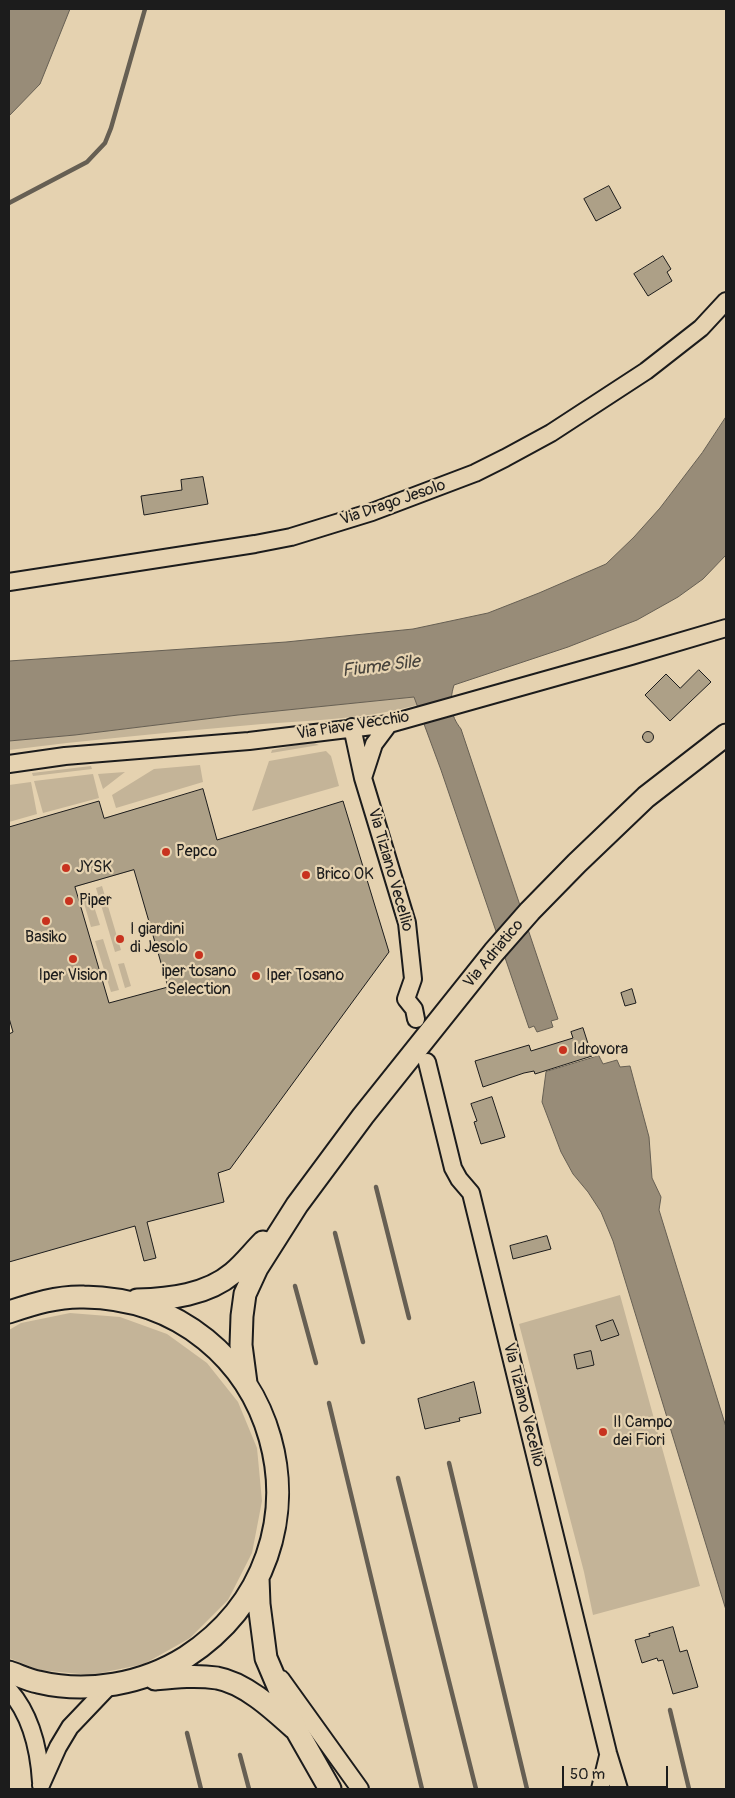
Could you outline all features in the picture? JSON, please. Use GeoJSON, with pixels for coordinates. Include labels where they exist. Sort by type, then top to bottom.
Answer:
{"type":"FeatureCollection","features":[{"type":"Feature","properties":{"kind":"main road","name":"Via Adriatico"},"geometry":{"type":"LineString","coordinates":[[246,1384],[241,1345],[245,1294],[257,1268],[297,1205],[363,1116],[494,952],[530,911],[646,797],[726,735]]}},
{"type":"Feature","properties":{"kind":"main road","name":"Via Adriatico"},"geometry":{"type":"LineString","coordinates":[[124,1301],[170,1298],[217,1284],[233,1273],[297,1205]]}},
{"type":"Feature","properties":{"kind":"main road"},"geometry":{"type":"LineString","coordinates":[[9,1312],[42,1301],[83,1297],[124,1301],[160,1312],[193,1330],[222,1354],[246,1384],[265,1421],[273,1446],[278,1479],[278,1513],[271,1546],[258,1578],[236,1613],[206,1643],[172,1666],[132,1681]]}},
{"type":"Feature","properties":{"kind":"main road"},"geometry":{"type":"LineString","coordinates":[[258,1578],[259,1604],[266,1658],[297,1731],[330,1789]]}},
{"type":"Feature","properties":{"kind":"main road"},"geometry":{"type":"LineString","coordinates":[[9,1672],[38,1682],[72,1687],[110,1685],[189,1676],[218,1678],[242,1688],[269,1706],[297,1731]]}},
{"type":"Feature","properties":{"kind":"street","name":"Via Drago Jesolo"},"geometry":{"type":"LineString","coordinates":[[9,582],[291,537],[372,512],[467,476],[550,433],[646,372],[694,333],[726,301]]}},
{"type":"Feature","properties":{"kind":"street","name":"Via Piave Vecchio"},"geometry":{"type":"LineString","coordinates":[[9,764],[73,755],[250,741],[352,727],[389,724],[723,630]]}},
{"type":"Feature","properties":{"kind":"street"},"geometry":{"type":"LineString","coordinates":[[363,778],[374,744],[389,724]]}},
{"type":"Feature","properties":{"kind":"street","name":"Via Tiziano Vecellio"},"geometry":{"type":"LineString","coordinates":[[352,727],[363,778],[407,923],[413,979],[406,1000],[414,1009],[416,1019]]}},
{"type":"Feature","properties":{"kind":"street","name":"Via Tiziano Vecellio"},"geometry":{"type":"LineString","coordinates":[[427,1062],[454,1168],[459,1179],[471,1193],[608,1754],[619,1789]]}},
{"type":"Feature","properties":{"kind":"street"},"geometry":{"type":"LineString","coordinates":[[266,1658],[360,1789]]}},
{"type":"Feature","properties":{"kind":"street"},"geometry":{"type":"LineString","coordinates":[[41,1787],[58,1747],[70,1727],[110,1685]]}},
{"type":"Feature","properties":{"kind":"street"},"geometry":{"type":"LineString","coordinates":[[9,1690],[24,1713],[33,1733],[40,1760],[41,1787]]}},
{"type":"Feature","properties":{"kind":"street","name":"Via Tiziano Vecellio"},"geometry":{"type":"LineString","coordinates":[[600,1789],[608,1754]]}},
{"type":"Feature","properties":{"kind":"shaded area"},"geometry":{"type":"Polygon","coordinates":[[[414,697],[417,705],[352,717],[153,734],[9,750],[9,741],[414,697]]]}},
{"type":"Feature","properties":{"kind":"shaded area"},"geometry":{"type":"Polygon","coordinates":[[[312,742],[319,745],[271,753],[272,750],[312,742]]]}},
{"type":"Feature","properties":{"kind":"shaded area"},"geometry":{"type":"Polygon","coordinates":[[[326,751],[331,756],[339,786],[252,811],[269,761],[326,751]]]}},
{"type":"Feature","properties":{"kind":"shaded area"},"geometry":{"type":"Polygon","coordinates":[[[200,765],[203,782],[116,808],[112,795],[154,769],[200,765]]]}},
{"type":"Feature","properties":{"kind":"shaded area"},"geometry":{"type":"Polygon","coordinates":[[[91,766],[92,769],[33,776],[32,773],[91,766]]]}},
{"type":"Feature","properties":{"kind":"shaded area"},"geometry":{"type":"Polygon","coordinates":[[[125,772],[103,789],[98,774],[125,772]]]}},
{"type":"Feature","properties":{"kind":"shaded area"},"geometry":{"type":"Polygon","coordinates":[[[93,774],[99,798],[43,813],[34,781],[93,774]]]}},
{"type":"Feature","properties":{"kind":"shaded area"},"geometry":{"type":"Polygon","coordinates":[[[31,782],[37,814],[9,822],[9,785],[31,782]]]}},
{"type":"Feature","properties":{"kind":"shaded area"},"geometry":{"type":"Polygon","coordinates":[[[102,886],[121,950],[115,952],[96,888],[102,886]]]}},
{"type":"Feature","properties":{"kind":"shaded area"},"geometry":{"type":"Polygon","coordinates":[[[89,891],[100,925],[91,927],[81,893],[89,891]]]}},
{"type":"Feature","properties":{"kind":"shaded area"},"geometry":{"type":"Polygon","coordinates":[[[103,939],[119,990],[111,992],[95,941],[103,939]]]}},
{"type":"Feature","properties":{"kind":"shaded area"},"geometry":{"type":"Polygon","coordinates":[[[124,963],[131,986],[125,988],[118,964],[124,963]]]}},
{"type":"Feature","properties":{"kind":"shaded area","name":"Il Campo dei Fiori"},"geometry":{"type":"Polygon","coordinates":[[[620,1295],[700,1586],[593,1615],[584,1572],[519,1324],[620,1295]]]}},
{"type":"Feature","properties":{"kind":"shaded area"},"geometry":{"type":"Polygon","coordinates":[[[70,1313],[120,1317],[167,1334],[207,1363],[238,1402],[257,1448],[262,1501],[252,1553],[228,1600],[190,1638],[144,1664],[91,1675],[39,1670],[9,1658],[9,1330],[21,1323],[70,1313]]]}},
{"type":"Feature","properties":{"kind":"water"},"geometry":{"type":"Polygon","coordinates":[[[9,9],[70,9],[40,84],[9,116],[9,9]]]}},
{"type":"Feature","properties":{"kind":"water","name":"Fiume Sile"},"geometry":{"type":"Polygon","coordinates":[[[726,417],[726,555],[703,579],[678,597],[637,620],[568,647],[454,685],[451,697],[453,713],[461,729],[558,1019],[551,1021],[553,1027],[537,1032],[534,1026],[529,1028],[441,770],[414,697],[9,741],[9,661],[286,642],[413,629],[488,613],[606,564],[660,508],[702,453],[726,417]]]}},
{"type":"Feature","properties":{"kind":"water"},"geometry":{"type":"Polygon","coordinates":[[[599,1056],[603,1064],[617,1060],[620,1067],[630,1066],[649,1137],[652,1178],[661,1197],[659,1210],[726,1427],[726,1610],[613,1241],[601,1212],[573,1174],[561,1152],[542,1102],[546,1072],[599,1056]]]}},
{"type":"Feature","properties":{"kind":"building"},"geometry":{"type":"Polygon","coordinates":[[[609,186],[621,208],[596,221],[584,199],[609,186]]]}},
{"type":"Feature","properties":{"kind":"building"},"geometry":{"type":"Polygon","coordinates":[[[663,256],[671,269],[667,272],[672,281],[648,296],[634,274],[663,256]]]}},
{"type":"Feature","properties":{"kind":"building"},"geometry":{"type":"Polygon","coordinates":[[[203,477],[208,504],[144,515],[141,496],[182,490],[181,480],[203,477]]]}},
{"type":"Feature","properties":{"kind":"building"},"geometry":{"type":"Polygon","coordinates":[[[699,670],[711,682],[670,721],[645,695],[666,674],[680,688],[699,670]]]}},
{"type":"Feature","properties":{"kind":"building"},"geometry":{"type":"Polygon","coordinates":[[[648,731],[654,737],[648,743],[642,737],[648,731]]]}},
{"type":"Feature","properties":{"kind":"building"},"geometry":{"type":"Polygon","coordinates":[[[203,789],[217,840],[343,801],[389,952],[230,1169],[218,1173],[224,1202],[147,1222],[156,1258],[144,1261],[135,1226],[9,1262],[9,1034],[13,1032],[9,1018],[9,827],[99,801],[104,818],[203,789]],[[134,870],[75,887],[109,1003],[168,987],[134,870]]]}},
{"type":"Feature","properties":{"kind":"building"},"geometry":{"type":"Polygon","coordinates":[[[632,989],[636,1003],[625,1006],[621,993],[632,989]]]}},
{"type":"Feature","properties":{"kind":"building"},"geometry":{"type":"Polygon","coordinates":[[[583,1028],[592,1056],[535,1074],[534,1071],[524,1073],[483,1087],[475,1061],[529,1045],[531,1051],[573,1038],[571,1032],[583,1028]]]}},
{"type":"Feature","properties":{"kind":"building"},"geometry":{"type":"Polygon","coordinates":[[[492,1097],[505,1137],[481,1144],[474,1122],[477,1121],[471,1104],[492,1097]]]}},
{"type":"Feature","properties":{"kind":"building"},"geometry":{"type":"Polygon","coordinates":[[[547,1236],[551,1249],[513,1259],[510,1246],[547,1236]]]}},
{"type":"Feature","properties":{"kind":"building"},"geometry":{"type":"Polygon","coordinates":[[[613,1320],[619,1335],[601,1341],[596,1326],[613,1320]]]}},
{"type":"Feature","properties":{"kind":"building"},"geometry":{"type":"Polygon","coordinates":[[[591,1351],[594,1365],[577,1369],[574,1355],[591,1351]]]}},
{"type":"Feature","properties":{"kind":"building"},"geometry":{"type":"Polygon","coordinates":[[[474,1382],[481,1413],[459,1418],[460,1421],[425,1429],[418,1399],[474,1382]]]}},
{"type":"Feature","properties":{"kind":"building"},"geometry":{"type":"Polygon","coordinates":[[[673,1627],[680,1652],[687,1650],[698,1687],[673,1694],[663,1660],[658,1661],[657,1658],[642,1663],[635,1640],[673,1627]]]}},
{"type":"Feature","properties":{"kind":"waterway"},"geometry":{"type":"LineString","coordinates":[[9,203],[87,162],[105,143],[145,9]]}},
{"type":"Feature","properties":{"kind":"waterway"},"geometry":{"type":"LineString","coordinates":[[376,1187],[409,1318]]}},
{"type":"Feature","properties":{"kind":"waterway"},"geometry":{"type":"LineString","coordinates":[[335,1233],[363,1342]]}},
{"type":"Feature","properties":{"kind":"waterway"},"geometry":{"type":"LineString","coordinates":[[295,1286],[316,1363]]}},
{"type":"Feature","properties":{"kind":"waterway"},"geometry":{"type":"LineString","coordinates":[[329,1403],[422,1789]]}},
{"type":"Feature","properties":{"kind":"waterway"},"geometry":{"type":"LineString","coordinates":[[449,1463],[527,1789]]}},
{"type":"Feature","properties":{"kind":"waterway"},"geometry":{"type":"LineString","coordinates":[[398,1478],[476,1789]]}},
{"type":"Feature","properties":{"kind":"waterway"},"geometry":{"type":"LineString","coordinates":[[670,1710],[689,1789]]}},
{"type":"Feature","properties":{"kind":"waterway"},"geometry":{"type":"LineString","coordinates":[[187,1733],[201,1789]]}},
{"type":"Feature","properties":{"kind":"waterway"},"geometry":{"type":"LineString","coordinates":[[240,1755],[249,1789]]}},
{"type":"Feature","properties":{"kind":"place","name":"Pepco"},"geometry":{"type":"Point","coordinates":[166,852]}},
{"type":"Feature","properties":{"kind":"place","name":"JYSK"},"geometry":{"type":"Point","coordinates":[66,868]}},
{"type":"Feature","properties":{"kind":"place","name":"Brico OK"},"geometry":{"type":"Point","coordinates":[306,875]}},
{"type":"Feature","properties":{"kind":"place","name":"Piper"},"geometry":{"type":"Point","coordinates":[69,901]}},
{"type":"Feature","properties":{"kind":"place","name":"Basiko"},"geometry":{"type":"Point","coordinates":[46,921]}},
{"type":"Feature","properties":{"kind":"place","name":"I giardini di Jesolo"},"geometry":{"type":"Point","coordinates":[120,939]}},
{"type":"Feature","properties":{"kind":"place","name":"iper tosano Selection"},"geometry":{"type":"Point","coordinates":[199,955]}},
{"type":"Feature","properties":{"kind":"place","name":"Iper Vision"},"geometry":{"type":"Point","coordinates":[73,959]}},
{"type":"Feature","properties":{"kind":"place","name":"Iper Tosano"},"geometry":{"type":"Point","coordinates":[256,976]}},
{"type":"Feature","properties":{"kind":"place","name":"Idrovora"},"geometry":{"type":"Point","coordinates":[563,1050]}},
{"type":"Feature","properties":{"kind":"place","name":"Il Campo dei Fiori"},"geometry":{"type":"Point","coordinates":[603,1432]}}]}
